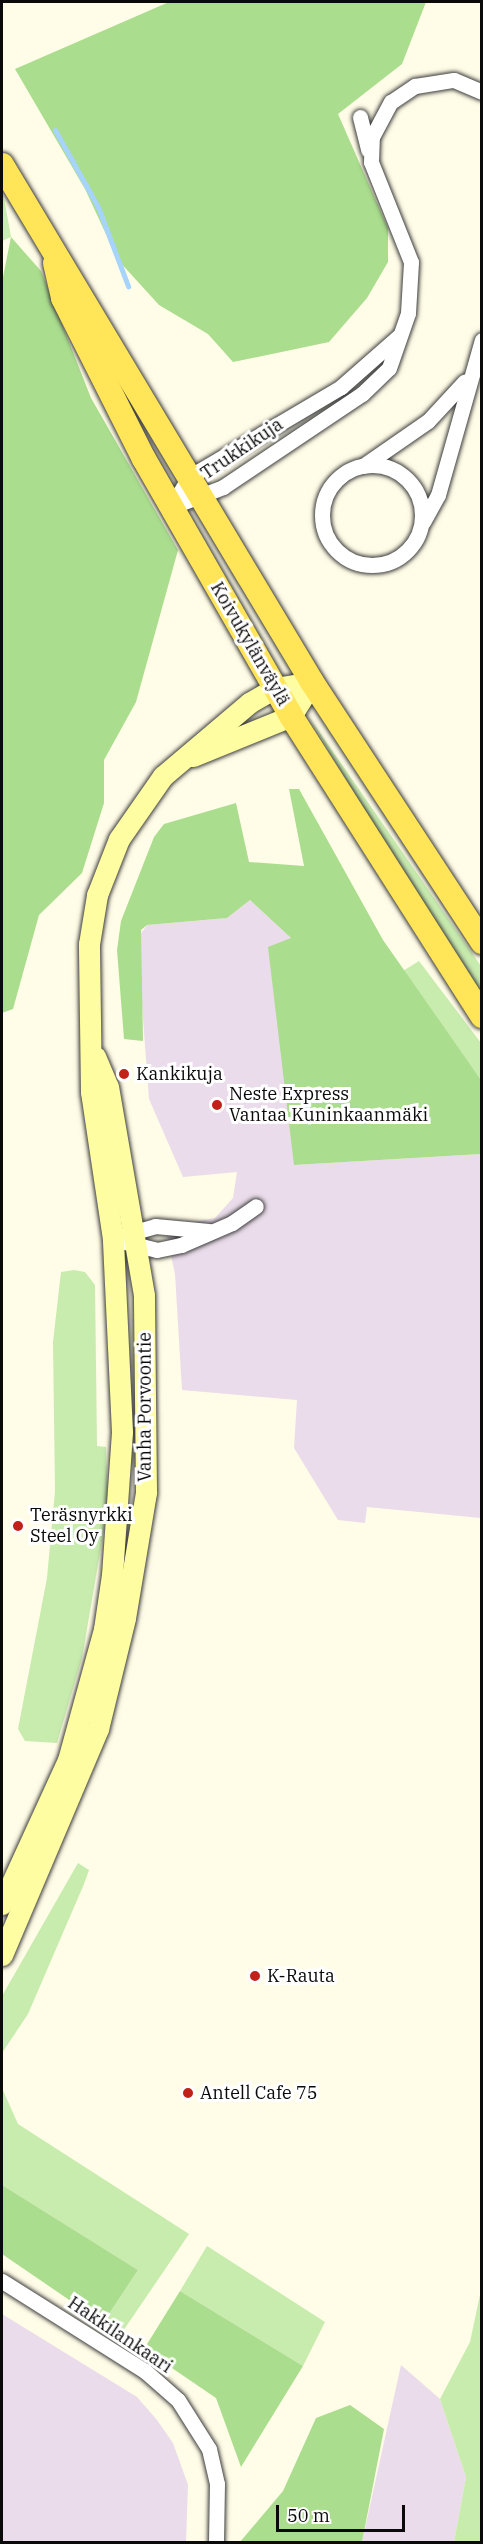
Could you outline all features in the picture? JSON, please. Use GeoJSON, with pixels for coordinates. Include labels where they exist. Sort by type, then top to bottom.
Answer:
{"type":"FeatureCollection","features":[{"type":"Feature","properties":{"kind":"main road","name":"Koivukylänväylä"},"geometry":{"type":"LineString","coordinates":[[2,165],[53,255],[81,291],[312,682],[482,942]]}},
{"type":"Feature","properties":{"kind":"main road","name":"Koivukylänväylä"},"geometry":{"type":"LineString","coordinates":[[53,255],[63,298],[95,369],[171,507],[291,716],[482,1016]]}},
{"type":"Feature","properties":{"kind":"main road","name":"Vanha Porvoontie"},"geometry":{"type":"LineString","coordinates":[[2,1904],[68,1760],[104,1629],[122,1432],[113,1239],[91,1092],[94,1056],[88,962],[97,895],[130,821],[184,759],[249,703],[276,688],[312,682]]}},
{"type":"Feature","properties":{"kind":"main road"},"geometry":{"type":"LineString","coordinates":[[291,716],[312,682]]}},
{"type":"Feature","properties":{"kind":"main road","name":"Vanha Porvoontie"},"geometry":{"type":"LineString","coordinates":[[184,759],[291,716]]}},
{"type":"Feature","properties":{"kind":"main road","name":"Vanha Porvoontie"},"geometry":{"type":"LineString","coordinates":[[2,1955],[86,1764],[125,1618],[148,1452],[136,1239],[108,1087],[94,1056]]}},
{"type":"Feature","properties":{"kind":"street","name":"Trukkikuja"},"geometry":{"type":"LineString","coordinates":[[171,507],[189,477],[341,387],[396,339],[408,313],[411,262],[371,162],[372,137],[384,113],[415,86],[454,80],[482,92]]}},
{"type":"Feature","properties":{"kind":"street"},"geometry":{"type":"LineString","coordinates":[[360,117],[371,162]]}},
{"type":"Feature","properties":{"kind":"street","name":"Trukkikuja"},"geometry":{"type":"LineString","coordinates":[[171,507],[203,498],[379,380],[396,355],[396,339]]}},
{"type":"Feature","properties":{"kind":"street"},"geometry":{"type":"LineString","coordinates":[[468,376],[428,421],[363,466],[336,480],[322,507],[324,529],[335,549],[362,564],[385,563],[406,552],[438,495],[468,376],[482,340]]}},
{"type":"Feature","properties":{"kind":"street"},"geometry":{"type":"LineString","coordinates":[[363,466],[395,470],[408,480],[422,509],[421,526]]}},
{"type":"Feature","properties":{"kind":"street"},"geometry":{"type":"LineString","coordinates":[[136,1239],[181,1245],[256,1206]]}},
{"type":"Feature","properties":{"kind":"street"},"geometry":{"type":"LineString","coordinates":[[113,1239],[136,1239],[209,1231]]}},
{"type":"Feature","properties":{"kind":"street","name":"Hakkilankaari"},"geometry":{"type":"LineString","coordinates":[[2,2281],[145,2371],[178,2400],[209,2450],[217,2484],[216,2542]]}},
{"type":"Feature","properties":{"kind":"shaded area"},"geometry":{"type":"Polygon","coordinates":[[[250,900],[291,938],[294,1165],[481,1154],[481,1518],[367,1507],[365,1523],[338,1520],[294,1448],[297,1400],[182,1390],[175,1274],[165,1227],[215,1218],[233,1198],[237,1172],[183,1177],[149,1099],[137,939],[147,925],[227,918],[250,900]]]}},
{"type":"Feature","properties":{"kind":"shaded area"},"geometry":{"type":"Polygon","coordinates":[[[2,2314],[137,2397],[157,2420],[173,2443],[188,2485],[186,2542],[2,2542],[2,2314]]]}},
{"type":"Feature","properties":{"kind":"shaded area"},"geometry":{"type":"Polygon","coordinates":[[[401,2365],[440,2399],[466,2477],[454,2542],[362,2542],[401,2365]]]}},
{"type":"Feature","properties":{"kind":"green space"},"geometry":{"type":"Polygon","coordinates":[[[169,2],[426,2],[402,64],[338,114],[388,228],[388,262],[367,298],[329,342],[233,362],[208,334],[159,305],[118,260],[85,189],[15,69],[169,2]]]}},
{"type":"Feature","properties":{"kind":"green space"},"geometry":{"type":"Polygon","coordinates":[[[2,187],[11,237],[2,241],[2,187]]]}},
{"type":"Feature","properties":{"kind":"green space"},"geometry":{"type":"Polygon","coordinates":[[[11,237],[41,271],[91,398],[178,550],[136,702],[104,760],[104,803],[82,873],[39,915],[13,1009],[2,1013],[2,282],[11,237]]]}},
{"type":"Feature","properties":{"kind":"green space"},"geometry":{"type":"Polygon","coordinates":[[[307,714],[481,966],[481,995],[415,895],[307,714]]]}},
{"type":"Feature","properties":{"kind":"green space"},"geometry":{"type":"Polygon","coordinates":[[[289,789],[299,789],[383,940],[481,1080],[481,1154],[294,1165],[268,947],[291,938],[250,900],[227,918],[147,925],[141,930],[143,1041],[124,1039],[117,950],[121,921],[154,837],[164,824],[236,803],[249,862],[304,866],[289,789]]]}},
{"type":"Feature","properties":{"kind":"green space"},"geometry":{"type":"Polygon","coordinates":[[[419,961],[481,1043],[481,1080],[403,971],[419,961]]]}},
{"type":"Feature","properties":{"kind":"green space"},"geometry":{"type":"Polygon","coordinates":[[[74,1270],[85,1272],[95,1285],[97,1446],[106,1447],[108,1506],[82,1658],[57,1743],[25,1741],[18,1729],[47,1578],[55,1491],[53,1342],[61,1272],[74,1270]]]}},
{"type":"Feature","properties":{"kind":"green space"},"geometry":{"type":"Polygon","coordinates":[[[78,1863],[89,1870],[84,1884],[28,2014],[2,2053],[2,1996],[78,1863]]]}},
{"type":"Feature","properties":{"kind":"green space"},"geometry":{"type":"Polygon","coordinates":[[[2,2088],[18,2124],[189,2234],[121,2334],[103,2323],[138,2270],[2,2185],[2,2088]]]}},
{"type":"Feature","properties":{"kind":"green space"},"geometry":{"type":"Polygon","coordinates":[[[2,2185],[138,2270],[103,2323],[2,2254],[2,2185]]]}},
{"type":"Feature","properties":{"kind":"green space"},"geometry":{"type":"Polygon","coordinates":[[[207,2246],[325,2322],[303,2366],[180,2291],[207,2246]]]}},
{"type":"Feature","properties":{"kind":"green space"},"geometry":{"type":"Polygon","coordinates":[[[481,2290],[481,2542],[454,2542],[466,2477],[440,2399],[470,2342],[481,2290]]]}},
{"type":"Feature","properties":{"kind":"green space"},"geometry":{"type":"Polygon","coordinates":[[[180,2291],[303,2366],[241,2467],[216,2398],[144,2349],[180,2291]]]}},
{"type":"Feature","properties":{"kind":"green space"},"geometry":{"type":"Polygon","coordinates":[[[350,2405],[384,2429],[362,2542],[240,2542],[283,2491],[316,2418],[350,2405]]]}},
{"type":"Feature","properties":{"kind":"waterway"},"geometry":{"type":"LineString","coordinates":[[55,130],[98,207],[128,286]]}},
{"type":"Feature","properties":{"kind":"place","name":"Kankikuja"},"geometry":{"type":"Point","coordinates":[124,1074]}},
{"type":"Feature","properties":{"kind":"place","name":"Neste Express Vantaa Kuninkaanmäki"},"geometry":{"type":"Point","coordinates":[217,1105]}},
{"type":"Feature","properties":{"kind":"place","name":"Teräsnyrkki Steel Oy"},"geometry":{"type":"Point","coordinates":[18,1526]}},
{"type":"Feature","properties":{"kind":"place","name":"K-Rauta"},"geometry":{"type":"Point","coordinates":[255,1976]}},
{"type":"Feature","properties":{"kind":"place","name":"Antell Cafe 75"},"geometry":{"type":"Point","coordinates":[188,2093]}}]}
